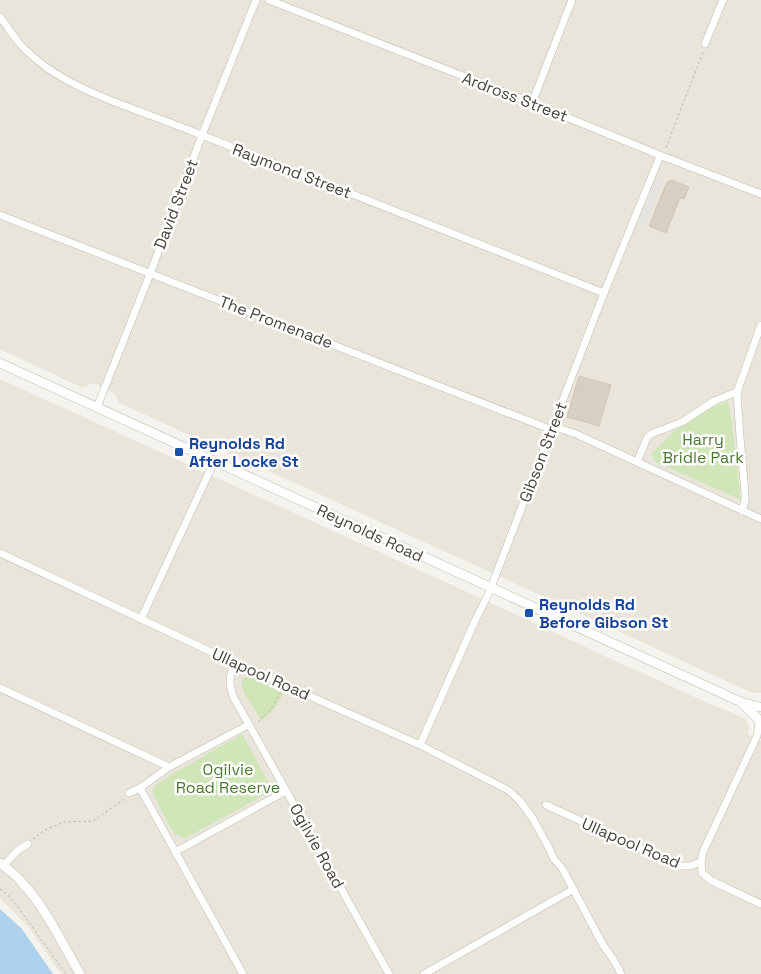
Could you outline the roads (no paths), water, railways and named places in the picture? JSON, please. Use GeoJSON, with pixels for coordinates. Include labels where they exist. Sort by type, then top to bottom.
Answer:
{"type":"FeatureCollection","features":[{"type":"Feature","properties":{"kind":"street","name":"David Street"},"geometry":{"type":"LineString","coordinates":[[97,407],[256,0]]}},
{"type":"Feature","properties":{"kind":"street","name":"Ardross Street"},"geometry":{"type":"LineString","coordinates":[[269,0],[761,194]]}},
{"type":"Feature","properties":{"kind":"street"},"geometry":{"type":"LineString","coordinates":[[532,103],[572,0]]}},
{"type":"Feature","properties":{"kind":"street"},"geometry":{"type":"LineString","coordinates":[[706,44],[723,0]]}},
{"type":"Feature","properties":{"kind":"street","name":"Raymond Street"},"geometry":{"type":"LineString","coordinates":[[0,17],[21,45],[41,63],[75,85],[604,293]]}},
{"type":"Feature","properties":{"kind":"street","name":"Gibson Street"},"geometry":{"type":"LineString","coordinates":[[420,745],[490,588],[604,293],[661,156]]}},
{"type":"Feature","properties":{"kind":"street","name":"The Promenade"},"geometry":{"type":"LineString","coordinates":[[0,215],[552,428],[576,434],[761,519]]}},
{"type":"Feature","properties":{"kind":"street"},"geometry":{"type":"LineString","coordinates":[[742,511],[745,493],[737,392],[761,325]]}},
{"type":"Feature","properties":{"kind":"street","name":"Reynolds Road"},"geometry":{"type":"LineString","coordinates":[[0,363],[741,702],[760,706]]}},
{"type":"Feature","properties":{"kind":"street"},"geometry":{"type":"LineString","coordinates":[[637,462],[647,438],[651,434],[682,422],[714,401],[737,392]]}},
{"type":"Feature","properties":{"kind":"street"},"geometry":{"type":"LineString","coordinates":[[141,619],[214,462]]}},
{"type":"Feature","properties":{"kind":"street","name":"Ullapool Road"},"geometry":{"type":"LineString","coordinates":[[0,553],[234,663],[420,745],[508,790],[519,800],[532,817],[554,858],[562,868],[603,946],[621,974]]}},
{"type":"Feature","properties":{"kind":"street","name":"Ogilvie Road"},"geometry":{"type":"LineString","coordinates":[[234,663],[229,679],[231,691],[248,725],[389,974]]}},
{"type":"Feature","properties":{"kind":"street"},"geometry":{"type":"LineString","coordinates":[[0,688],[169,767]]}},
{"type":"Feature","properties":{"kind":"street","name":"Reynolds Road"},"geometry":{"type":"LineString","coordinates":[[741,702],[759,721]]}},
{"type":"Feature","properties":{"kind":"street"},"geometry":{"type":"LineString","coordinates":[[701,862],[703,852],[759,735],[759,721],[756,714],[760,706]]}},
{"type":"Feature","properties":{"kind":"street"},"geometry":{"type":"LineString","coordinates":[[129,793],[140,788],[169,767],[248,725]]}},
{"type":"Feature","properties":{"kind":"street"},"geometry":{"type":"LineString","coordinates":[[140,788],[244,974]]}},
{"type":"Feature","properties":{"kind":"street"},"geometry":{"type":"LineString","coordinates":[[175,852],[286,791]]}},
{"type":"Feature","properties":{"kind":"street","name":"Ullapool Road"},"geometry":{"type":"LineString","coordinates":[[546,806],[679,866],[690,866],[701,862],[702,873],[712,881],[761,904]]}},
{"type":"Feature","properties":{"kind":"street"},"geometry":{"type":"LineString","coordinates":[[28,844],[2,864],[20,880],[38,901],[80,974]]}},
{"type":"Feature","properties":{"kind":"street"},"geometry":{"type":"LineString","coordinates":[[424,974],[572,890]]}},
{"type":"Feature","properties":{"kind":"water"},"geometry":{"type":"Polygon","coordinates":[[[0,909],[22,929],[53,974],[0,974],[0,909]]]}},
{"type":"Feature","properties":{"kind":"place","name":"Reynolds Rd After Locke St"},"geometry":{"type":"Point","coordinates":[179,452]}},
{"type":"Feature","properties":{"kind":"place","name":"Reynolds Rd Before Gibson St"},"geometry":{"type":"Point","coordinates":[529,613]}},
{"type":"Feature","properties":{"kind":"park label","name":"Harry Bridle Park"},"geometry":{"type":"Point","coordinates":[703,448]}},
{"type":"Feature","properties":{"kind":"park label","name":"Ogilvie Road Reserve"},"geometry":{"type":"Point","coordinates":[228,778]}}]}
